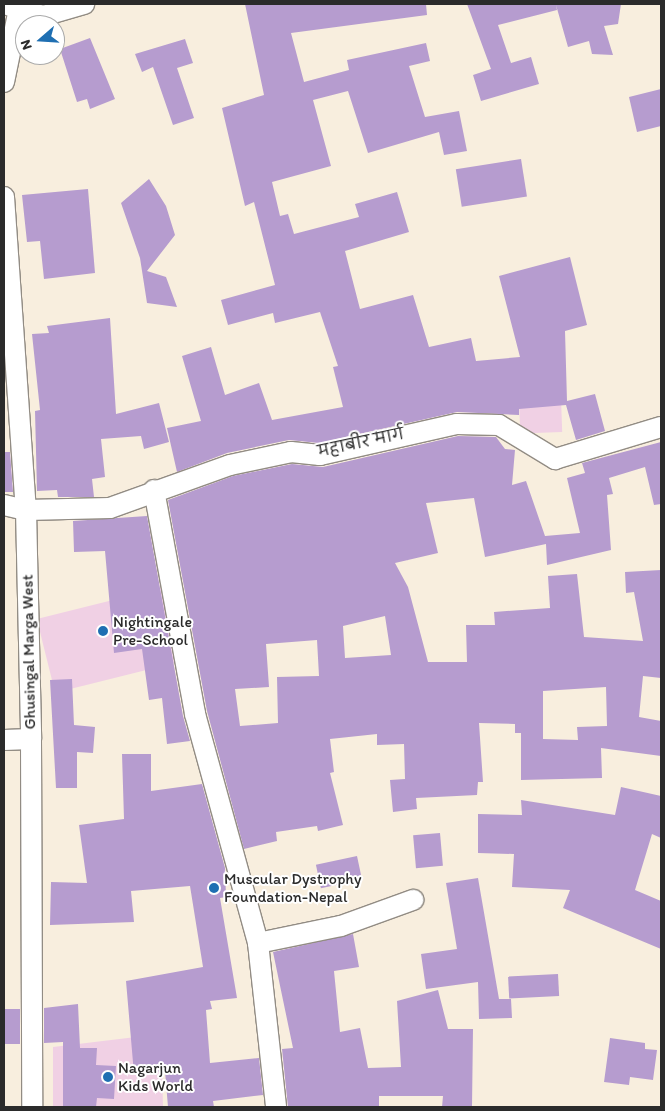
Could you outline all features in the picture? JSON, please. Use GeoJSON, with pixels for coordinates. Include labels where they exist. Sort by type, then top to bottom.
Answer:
{"type":"FeatureCollection","features":[{"type":"Feature","properties":{"kind":"street"},"geometry":{"type":"LineString","coordinates":[[4,82],[14,4],[43,16],[84,4]]}},
{"type":"Feature","properties":{"kind":"street","name":"Ghusingal Marga West"},"geometry":{"type":"LineString","coordinates":[[4,197],[26,510],[32,739],[32,1107]]}},
{"type":"Feature","properties":{"kind":"street","name":"महाबीर मार्ग"},"geometry":{"type":"LineString","coordinates":[[4,505],[26,510],[110,508],[154,490],[290,452],[320,455],[457,424],[499,425],[555,459],[661,428]]}},
{"type":"Feature","properties":{"kind":"street"},"geometry":{"type":"LineString","coordinates":[[154,490],[194,714],[258,943],[276,1107]]}},
{"type":"Feature","properties":{"kind":"street"},"geometry":{"type":"LineString","coordinates":[[4,740],[32,739]]}},
{"type":"Feature","properties":{"kind":"street"},"geometry":{"type":"LineString","coordinates":[[258,943],[340,926],[413,900]]}},
{"type":"Feature","properties":{"kind":"shaded area"},"geometry":{"type":"Polygon","coordinates":[[[560,369],[562,432],[520,433],[518,370],[560,369]]]}},
{"type":"Feature","properties":{"kind":"shaded area","name":"Nightingale Pre-School"},"geometry":{"type":"Polygon","coordinates":[[[161,588],[179,662],[55,693],[37,619],[161,588]]]}},
{"type":"Feature","properties":{"kind":"shaded area","name":"Nagarjun Kids World"},"geometry":{"type":"Polygon","coordinates":[[[161,1034],[163,1107],[53,1107],[53,1047],[161,1034]]]}},
{"type":"Feature","properties":{"kind":"building"},"geometry":{"type":"Polygon","coordinates":[[[245,4],[426,4],[427,15],[291,33],[304,82],[349,70],[347,60],[426,43],[430,61],[409,66],[425,117],[459,111],[467,151],[444,155],[439,132],[368,153],[348,91],[313,100],[331,166],[272,182],[280,216],[288,214],[294,234],[359,217],[355,204],[397,192],[409,232],[345,251],[360,309],[413,295],[429,347],[471,338],[476,361],[520,357],[499,276],[570,257],[587,325],[565,331],[567,401],[595,394],[605,431],[576,440],[566,405],[519,409],[519,415],[457,412],[319,443],[289,440],[227,453],[177,472],[167,428],[201,421],[182,356],[211,347],[225,395],[259,383],[272,420],[343,407],[333,367],[338,366],[320,312],[275,323],[273,313],[228,325],[221,300],[275,285],[254,202],[245,206],[222,108],[264,95],[245,4]]]}},
{"type":"Feature","properties":{"kind":"building"},"geometry":{"type":"Polygon","coordinates":[[[467,4],[621,4],[618,24],[604,26],[613,55],[592,54],[589,41],[568,47],[556,5],[557,10],[498,25],[511,63],[531,57],[539,84],[481,101],[473,75],[491,69],[467,4]]]}},
{"type":"Feature","properties":{"kind":"building"},"geometry":{"type":"Polygon","coordinates":[[[90,38],[115,99],[90,109],[87,99],[77,102],[65,65],[65,47],[90,38]]]}},
{"type":"Feature","properties":{"kind":"building"},"geometry":{"type":"Polygon","coordinates":[[[185,39],[193,63],[177,68],[194,118],[173,125],[153,67],[142,72],[135,54],[185,39]]]}},
{"type":"Feature","properties":{"kind":"building"},"geometry":{"type":"Polygon","coordinates":[[[661,89],[661,126],[637,132],[629,97],[661,89]]]}},
{"type":"Feature","properties":{"kind":"building"},"geometry":{"type":"Polygon","coordinates":[[[521,159],[527,197],[462,207],[456,169],[521,159]]]}},
{"type":"Feature","properties":{"kind":"building"},"geometry":{"type":"Polygon","coordinates":[[[149,179],[166,206],[175,235],[147,271],[166,277],[177,307],[147,303],[140,258],[121,203],[149,179]]]}},
{"type":"Feature","properties":{"kind":"building"},"geometry":{"type":"Polygon","coordinates":[[[88,189],[95,273],[44,279],[40,241],[27,242],[22,195],[88,189]]]}},
{"type":"Feature","properties":{"kind":"building"},"geometry":{"type":"Polygon","coordinates":[[[110,318],[116,414],[159,403],[169,442],[144,449],[141,436],[101,439],[105,477],[92,479],[94,497],[58,497],[57,490],[37,491],[35,411],[40,410],[32,334],[49,333],[47,326],[110,318]]]}},
{"type":"Feature","properties":{"kind":"building"},"geometry":{"type":"Polygon","coordinates":[[[458,436],[496,437],[505,449],[515,450],[512,485],[526,481],[545,536],[580,533],[567,478],[585,473],[582,463],[661,442],[661,504],[654,505],[645,467],[609,478],[613,494],[607,495],[611,550],[547,565],[546,544],[485,557],[474,498],[426,503],[438,553],[395,563],[408,587],[428,662],[467,662],[466,625],[495,625],[494,612],[550,608],[548,576],[577,574],[584,637],[643,641],[634,592],[626,593],[625,572],[661,570],[661,678],[643,676],[639,717],[661,721],[661,756],[601,748],[602,778],[521,780],[521,733],[515,733],[515,724],[479,723],[483,782],[478,782],[477,795],[416,798],[417,809],[393,812],[390,780],[405,779],[404,744],[377,745],[377,734],[330,739],[334,772],[330,773],[343,825],[318,831],[317,826],[276,832],[277,841],[244,849],[207,711],[168,500],[233,476],[292,464],[323,467],[458,436]],[[385,616],[343,626],[345,658],[391,655],[385,616]],[[317,640],[266,644],[269,687],[235,689],[240,726],[278,723],[277,677],[319,676],[317,640]],[[606,687],[543,691],[543,739],[578,740],[577,727],[607,726],[606,687]]]}},
{"type":"Feature","properties":{"kind":"building"},"geometry":{"type":"Polygon","coordinates":[[[4,452],[10,452],[13,492],[4,492],[4,452]]]}},
{"type":"Feature","properties":{"kind":"building"},"geometry":{"type":"Polygon","coordinates":[[[147,516],[183,716],[190,741],[167,744],[162,698],[149,700],[142,649],[114,653],[105,551],[74,552],[73,521],[147,516]]]}},
{"type":"Feature","properties":{"kind":"building"},"geometry":{"type":"Polygon","coordinates":[[[72,679],[74,725],[95,727],[93,753],[77,752],[77,788],[56,788],[50,680],[72,679]]]}},
{"type":"Feature","properties":{"kind":"building"},"geometry":{"type":"Polygon","coordinates":[[[122,754],[151,754],[151,791],[202,784],[225,868],[226,897],[220,898],[237,998],[210,1001],[212,1009],[206,1010],[210,1063],[259,1058],[263,1095],[213,1101],[214,1107],[168,1107],[165,1071],[134,1074],[126,981],[203,967],[190,886],[131,891],[134,922],[50,925],[51,882],[87,883],[79,825],[124,819],[122,754]]]}},
{"type":"Feature","properties":{"kind":"building"},"geometry":{"type":"Polygon","coordinates":[[[621,787],[661,796],[661,838],[652,834],[635,890],[661,901],[661,949],[563,908],[570,890],[512,887],[514,854],[478,853],[478,814],[522,815],[521,800],[615,815],[621,787]]]}},
{"type":"Feature","properties":{"kind":"building"},"geometry":{"type":"Polygon","coordinates":[[[440,833],[443,866],[416,868],[413,835],[440,833]]]}},
{"type":"Feature","properties":{"kind":"building"},"geometry":{"type":"Polygon","coordinates":[[[357,856],[362,879],[321,888],[316,865],[357,856]]]}},
{"type":"Feature","properties":{"kind":"building"},"geometry":{"type":"Polygon","coordinates":[[[478,878],[499,999],[511,999],[512,1018],[479,1019],[478,982],[426,989],[421,954],[457,949],[446,883],[478,878]]]}},
{"type":"Feature","properties":{"kind":"building"},"geometry":{"type":"Polygon","coordinates":[[[353,934],[359,967],[334,971],[340,1032],[360,1028],[368,1068],[401,1067],[397,1001],[438,990],[448,1029],[473,1029],[472,1107],[442,1107],[443,1096],[379,1096],[379,1107],[288,1107],[282,1049],[293,1048],[273,952],[353,934]]]}},
{"type":"Feature","properties":{"kind":"building"},"geometry":{"type":"Polygon","coordinates":[[[558,974],[559,996],[509,999],[508,977],[558,974]]]}},
{"type":"Feature","properties":{"kind":"building"},"geometry":{"type":"Polygon","coordinates":[[[78,1004],[80,1048],[97,1048],[96,1065],[116,1066],[114,1099],[97,1098],[96,1107],[63,1107],[63,1042],[44,1043],[44,1008],[78,1004]]]}},
{"type":"Feature","properties":{"kind":"building"},"geometry":{"type":"Polygon","coordinates":[[[4,1009],[20,1009],[20,1044],[4,1044],[4,1009]]]}},
{"type":"Feature","properties":{"kind":"building"},"geometry":{"type":"Polygon","coordinates":[[[610,1038],[645,1043],[645,1049],[657,1050],[653,1080],[630,1077],[629,1085],[604,1082],[610,1038]]]}},
{"type":"Feature","properties":{"kind":"place","name":"Nightingale Pre-School"},"geometry":{"type":"Point","coordinates":[103,631]}},
{"type":"Feature","properties":{"kind":"place","name":"Muscular Dystrophy Foundation-Nepal"},"geometry":{"type":"Point","coordinates":[214,888]}},
{"type":"Feature","properties":{"kind":"place","name":"Nagarjun Kids World"},"geometry":{"type":"Point","coordinates":[108,1077]}}]}
